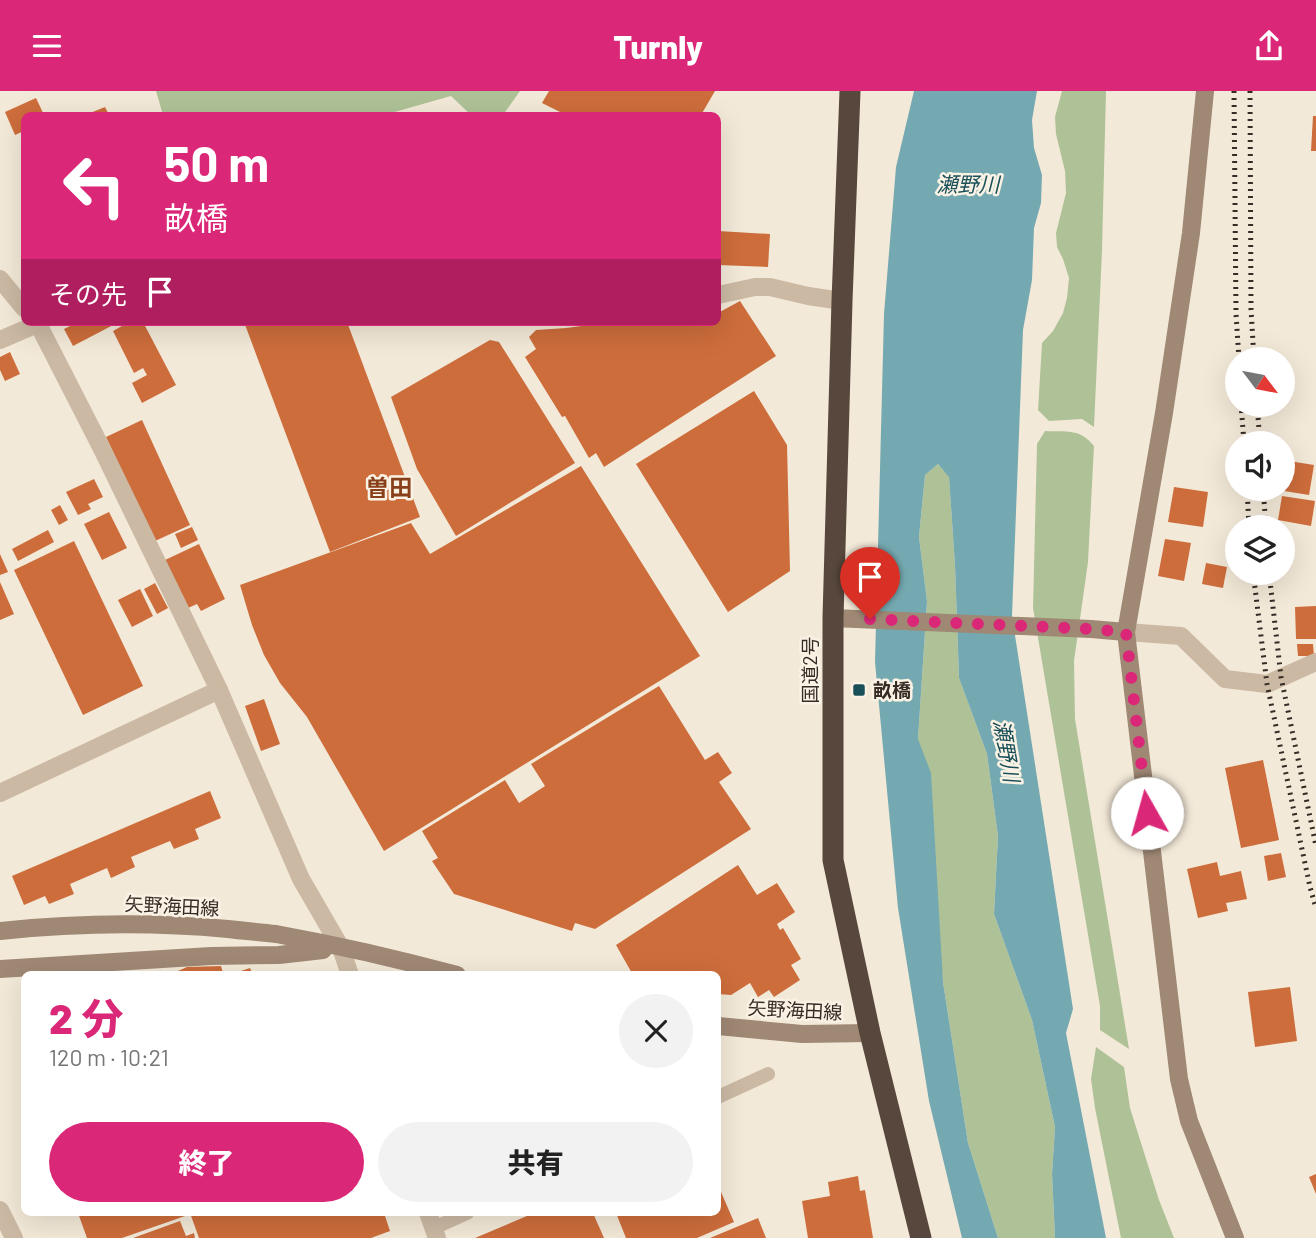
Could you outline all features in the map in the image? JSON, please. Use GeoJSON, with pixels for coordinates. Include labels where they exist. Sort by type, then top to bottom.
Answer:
{"type":"FeatureCollection","features":[{"type":"Feature","properties":{"kind":"highway","name":"国道2号"},"geometry":{"type":"LineString","coordinates":[[850,91],[833,618],[833,860],[870,1033],[922,1238]]}},
{"type":"Feature","properties":{"kind":"street"},"geometry":{"type":"LineString","coordinates":[[1205,91],[1191,233],[1164,413],[1126,632],[1180,1079],[1189,1121],[1235,1238]]}},
{"type":"Feature","properties":{"kind":"street"},"geometry":{"type":"LineString","coordinates":[[0,279],[21,304]]}},
{"type":"Feature","properties":{"kind":"street"},"geometry":{"type":"LineString","coordinates":[[721,294],[755,287],[769,287],[842,301]]}},
{"type":"Feature","properties":{"kind":"street"},"geometry":{"type":"LineString","coordinates":[[0,340],[32,326]]}},
{"type":"Feature","properties":{"kind":"street"},"geometry":{"type":"LineString","coordinates":[[40,326],[219,690],[302,879],[341,948],[348,971]]}},
{"type":"Feature","properties":{"kind":"street"},"geometry":{"type":"LineString","coordinates":[[833,618],[1091,629],[1181,636],[1225,679],[1267,684],[1316,662]]}},
{"type":"Feature","properties":{"kind":"street"},"geometry":{"type":"LineString","coordinates":[[0,793],[219,690]]}},
{"type":"Feature","properties":{"kind":"street","name":"矢野海田線"},"geometry":{"type":"LineString","coordinates":[[0,931],[133,923],[184,925],[274,934],[400,959],[443,971]]}},
{"type":"Feature","properties":{"kind":"street","name":"矢野海田線"},"geometry":{"type":"LineString","coordinates":[[0,969],[279,955],[341,948]]}},
{"type":"Feature","properties":{"kind":"street","name":"矢野海田線"},"geometry":{"type":"LineString","coordinates":[[721,1026],[802,1034],[870,1033]]}},
{"type":"Feature","properties":{"kind":"street"},"geometry":{"type":"LineString","coordinates":[[0,1210],[14,1238]]}},
{"type":"Feature","properties":{"kind":"lane"},"geometry":{"type":"LineString","coordinates":[[721,1096],[768,1074]]}},
{"type":"Feature","properties":{"kind":"lane"},"geometry":{"type":"LineString","coordinates":[[433,1226],[459,1216]]}},
{"type":"Feature","properties":{"kind":"green space"},"geometry":{"type":"Polygon","coordinates":[[[156,91],[520,91],[505,112],[468,112],[451,96],[395,112],[162,112],[156,91]]]}},
{"type":"Feature","properties":{"kind":"green space"},"geometry":{"type":"Polygon","coordinates":[[[1062,91],[1106,91],[1094,427],[1082,419],[1049,421],[1038,410],[1042,343],[1053,331],[1063,313],[1069,278],[1057,247],[1056,233],[1066,193],[1065,171],[1056,134],[1055,117],[1062,91]]]}},
{"type":"Feature","properties":{"kind":"green space"},"geometry":{"type":"Polygon","coordinates":[[[1045,431],[1078,434],[1094,446],[1088,562],[1074,661],[1075,719],[1129,1049],[1100,1030],[1100,1006],[1033,608],[1037,444],[1045,431]]]}},
{"type":"Feature","properties":{"kind":"green space"},"geometry":{"type":"Polygon","coordinates":[[[938,464],[949,476],[959,678],[987,754],[998,836],[994,914],[1032,1020],[1055,1127],[1052,1174],[1055,1238],[998,1238],[968,1143],[943,982],[918,739],[927,601],[919,537],[925,475],[938,464]]]}},
{"type":"Feature","properties":{"kind":"green space"},"geometry":{"type":"Polygon","coordinates":[[[1096,1047],[1124,1067],[1130,1108],[1174,1238],[1121,1238],[1091,1079],[1096,1047]]]}},
{"type":"Feature","properties":{"kind":"water","name":"瀬野川"},"geometry":{"type":"Polygon","coordinates":[[[914,91],[1037,91],[1032,120],[1034,148],[1042,175],[1041,203],[1034,228],[1032,280],[1023,330],[1012,616],[1073,1009],[1066,1033],[1106,1238],[1055,1238],[1052,1174],[1055,1127],[1032,1020],[994,914],[998,836],[987,754],[959,678],[949,477],[938,464],[925,475],[919,537],[927,601],[918,739],[931,773],[943,982],[968,1143],[998,1238],[962,1238],[929,1101],[898,908],[875,662],[884,314],[896,167],[914,91]]]}},
{"type":"Feature","properties":{"kind":"building"},"geometry":{"type":"Polygon","coordinates":[[[549,91],[715,91],[703,112],[560,112],[542,103],[549,91]]]}},
{"type":"Feature","properties":{"kind":"building"},"geometry":{"type":"Polygon","coordinates":[[[36,98],[43,112],[21,112],[21,132],[15,135],[5,112],[36,98]]]}},
{"type":"Feature","properties":{"kind":"building"},"geometry":{"type":"Polygon","coordinates":[[[105,107],[108,112],[92,112],[105,107]]]}},
{"type":"Feature","properties":{"kind":"building"},"geometry":{"type":"Polygon","coordinates":[[[1313,116],[1316,116],[1316,151],[1311,151],[1313,116]]]}},
{"type":"Feature","properties":{"kind":"building"},"geometry":{"type":"Polygon","coordinates":[[[721,231],[770,234],[768,267],[721,265],[721,231]]]}},
{"type":"Feature","properties":{"kind":"building"},"geometry":{"type":"Polygon","coordinates":[[[740,301],[776,356],[604,467],[596,453],[589,458],[565,416],[562,417],[525,357],[536,349],[529,337],[536,330],[581,326],[721,326],[721,311],[740,301]]]}},
{"type":"Feature","properties":{"kind":"building"},"geometry":{"type":"Polygon","coordinates":[[[70,326],[111,326],[73,346],[64,329],[70,326]]]}},
{"type":"Feature","properties":{"kind":"building"},"geometry":{"type":"Polygon","coordinates":[[[122,326],[145,326],[176,385],[142,403],[132,383],[147,375],[143,368],[134,373],[113,331],[122,326]]]}},
{"type":"Feature","properties":{"kind":"building"},"geometry":{"type":"Polygon","coordinates":[[[245,326],[348,326],[420,517],[330,552],[245,326]]]}},
{"type":"Feature","properties":{"kind":"building"},"geometry":{"type":"Polygon","coordinates":[[[490,340],[499,342],[575,463],[456,536],[417,469],[391,397],[490,340]]]}},
{"type":"Feature","properties":{"kind":"building"},"geometry":{"type":"Polygon","coordinates":[[[10,352],[20,374],[5,381],[0,370],[0,357],[10,352]]]}},
{"type":"Feature","properties":{"kind":"building"},"geometry":{"type":"Polygon","coordinates":[[[754,391],[787,445],[790,571],[728,612],[636,464],[754,391]]]}},
{"type":"Feature","properties":{"kind":"building"},"geometry":{"type":"Polygon","coordinates":[[[142,420],[190,525],[155,541],[106,437],[142,420]]]}},
{"type":"Feature","properties":{"kind":"building"},"geometry":{"type":"Polygon","coordinates":[[[1295,462],[1314,465],[1309,495],[1295,493],[1295,462]]]}},
{"type":"Feature","properties":{"kind":"building"},"geometry":{"type":"Polygon","coordinates":[[[581,466],[700,656],[384,851],[307,717],[280,683],[264,655],[240,585],[411,523],[430,554],[581,466]]]}},
{"type":"Feature","properties":{"kind":"building"},"geometry":{"type":"Polygon","coordinates":[[[94,479],[103,497],[88,504],[91,509],[78,515],[66,492],[94,479]]]}},
{"type":"Feature","properties":{"kind":"building"},"geometry":{"type":"Polygon","coordinates":[[[1174,487],[1208,492],[1203,527],[1168,522],[1174,487]]]}},
{"type":"Feature","properties":{"kind":"building"},"geometry":{"type":"Polygon","coordinates":[[[1295,498],[1315,501],[1311,526],[1295,523],[1295,515],[1279,515],[1281,501],[1295,501],[1295,498]]]}},
{"type":"Feature","properties":{"kind":"building"},"geometry":{"type":"Polygon","coordinates":[[[60,505],[68,520],[59,525],[51,510],[60,505]]]}},
{"type":"Feature","properties":{"kind":"building"},"geometry":{"type":"Polygon","coordinates":[[[109,512],[127,548],[102,560],[84,524],[109,512]]]}},
{"type":"Feature","properties":{"kind":"building"},"geometry":{"type":"Polygon","coordinates":[[[192,527],[198,540],[181,548],[175,534],[192,527]]]}},
{"type":"Feature","properties":{"kind":"building"},"geometry":{"type":"Polygon","coordinates":[[[48,530],[54,542],[18,561],[12,549],[48,530]]]}},
{"type":"Feature","properties":{"kind":"building"},"geometry":{"type":"Polygon","coordinates":[[[1165,539],[1191,543],[1184,581],[1158,576],[1165,539]]]}},
{"type":"Feature","properties":{"kind":"building"},"geometry":{"type":"Polygon","coordinates":[[[74,541],[143,686],[83,715],[14,570],[74,541]]]}},
{"type":"Feature","properties":{"kind":"building"},"geometry":{"type":"Polygon","coordinates":[[[199,544],[225,599],[201,611],[197,604],[188,608],[165,560],[199,544]]]}},
{"type":"Feature","properties":{"kind":"building"},"geometry":{"type":"Polygon","coordinates":[[[0,554],[8,572],[0,575],[0,554]]]}},
{"type":"Feature","properties":{"kind":"building"},"geometry":{"type":"Polygon","coordinates":[[[1206,563],[1225,567],[1223,588],[1202,584],[1206,563]]]}},
{"type":"Feature","properties":{"kind":"building"},"geometry":{"type":"Polygon","coordinates":[[[0,582],[14,614],[0,620],[0,582]]]}},
{"type":"Feature","properties":{"kind":"building"},"geometry":{"type":"Polygon","coordinates":[[[155,583],[168,608],[157,614],[144,589],[155,583]]]}},
{"type":"Feature","properties":{"kind":"building"},"geometry":{"type":"Polygon","coordinates":[[[140,589],[153,616],[132,627],[118,600],[140,589]]]}},
{"type":"Feature","properties":{"kind":"building"},"geometry":{"type":"Polygon","coordinates":[[[1316,606],[1316,639],[1296,639],[1295,607],[1316,606]]]}},
{"type":"Feature","properties":{"kind":"building"},"geometry":{"type":"Polygon","coordinates":[[[1297,644],[1313,644],[1314,656],[1298,656],[1297,644]]]}},
{"type":"Feature","properties":{"kind":"building"},"geometry":{"type":"Polygon","coordinates":[[[659,686],[705,760],[718,752],[732,773],[719,782],[751,829],[595,929],[575,923],[572,931],[454,894],[432,861],[438,858],[422,831],[505,780],[519,803],[545,786],[531,764],[659,686]]]}},
{"type":"Feature","properties":{"kind":"building"},"geometry":{"type":"Polygon","coordinates":[[[264,699],[280,744],[261,751],[245,706],[264,699]]]}},
{"type":"Feature","properties":{"kind":"building"},"geometry":{"type":"Polygon","coordinates":[[[1263,760],[1279,840],[1241,848],[1225,768],[1263,760]]]}},
{"type":"Feature","properties":{"kind":"building"},"geometry":{"type":"Polygon","coordinates":[[[210,791],[221,818],[195,829],[199,839],[174,849],[170,841],[131,857],[135,867],[111,878],[107,868],[70,884],[74,894],[49,904],[45,896],[24,905],[12,876],[210,791]]]}},
{"type":"Feature","properties":{"kind":"building"},"geometry":{"type":"Polygon","coordinates":[[[1281,853],[1286,877],[1268,881],[1264,856],[1281,853]]]}},
{"type":"Feature","properties":{"kind":"building"},"geometry":{"type":"Polygon","coordinates":[[[1217,862],[1220,876],[1241,871],[1247,899],[1226,903],[1228,911],[1198,918],[1187,869],[1217,862]]]}},
{"type":"Feature","properties":{"kind":"building"},"geometry":{"type":"Polygon","coordinates":[[[738,865],[757,895],[777,883],[795,912],[777,924],[780,930],[783,928],[801,959],[791,965],[800,980],[774,997],[769,990],[758,997],[750,983],[731,995],[721,994],[721,971],[631,971],[616,945],[738,865]]]}},
{"type":"Feature","properties":{"kind":"building"},"geometry":{"type":"Polygon","coordinates":[[[221,966],[222,971],[178,971],[187,967],[221,966]]]}},
{"type":"Feature","properties":{"kind":"building"},"geometry":{"type":"Polygon","coordinates":[[[1290,987],[1297,1041],[1255,1047],[1248,992],[1290,987]]]}},
{"type":"Feature","properties":{"kind":"building"},"geometry":{"type":"Polygon","coordinates":[[[1316,1174],[1316,1194],[1309,1177],[1316,1174]]]}},
{"type":"Feature","properties":{"kind":"building"},"geometry":{"type":"Polygon","coordinates":[[[858,1176],[860,1191],[865,1190],[873,1238],[808,1238],[802,1201],[830,1196],[828,1182],[858,1176]]]}},
{"type":"Feature","properties":{"kind":"building"},"geometry":{"type":"Polygon","coordinates":[[[721,1192],[734,1222],[697,1238],[626,1238],[617,1216],[721,1216],[721,1192]]]}},
{"type":"Feature","properties":{"kind":"building"},"geometry":{"type":"Polygon","coordinates":[[[79,1216],[185,1216],[122,1238],[87,1238],[79,1216]]]}},
{"type":"Feature","properties":{"kind":"building"},"geometry":{"type":"Polygon","coordinates":[[[191,1216],[385,1216],[390,1231],[371,1238],[199,1238],[191,1216]]]}},
{"type":"Feature","properties":{"kind":"building"},"geometry":{"type":"Polygon","coordinates":[[[527,1216],[594,1216],[604,1238],[475,1238],[527,1216]]]}},
{"type":"Feature","properties":{"kind":"building"},"geometry":{"type":"Polygon","coordinates":[[[758,1218],[766,1238],[710,1238],[758,1218]]]}},
{"type":"Feature","properties":{"kind":"building"},"geometry":{"type":"Polygon","coordinates":[[[180,1221],[186,1236],[194,1233],[195,1238],[133,1238],[180,1221]]]}},
{"type":"Feature","properties":{"kind":"railway"},"geometry":{"type":"LineString","coordinates":[[1234,91],[1238,347]]}},
{"type":"Feature","properties":{"kind":"railway"},"geometry":{"type":"LineString","coordinates":[[1250,91],[1253,347]]}},
{"type":"Feature","properties":{"kind":"railway"},"geometry":{"type":"LineString","coordinates":[[1242,417],[1243,431]]}},
{"type":"Feature","properties":{"kind":"railway"},"geometry":{"type":"LineString","coordinates":[[1258,417],[1259,431]]}},
{"type":"Feature","properties":{"kind":"railway"},"geometry":{"type":"LineString","coordinates":[[1248,501],[1248,515]]}},
{"type":"Feature","properties":{"kind":"railway"},"geometry":{"type":"LineString","coordinates":[[1264,501],[1265,515]]}},
{"type":"Feature","properties":{"kind":"railway"},"geometry":{"type":"LineString","coordinates":[[1255,585],[1267,684],[1316,908]]}},
{"type":"Feature","properties":{"kind":"railway"},"geometry":{"type":"LineString","coordinates":[[1270,585],[1281,677],[1316,846]]}},
{"type":"Feature","properties":{"kind":"place","name":"畝橋"},"geometry":{"type":"Point","coordinates":[859,690]}},
{"type":"Feature","properties":{"kind":"district","name":"曽田"},"geometry":{"type":"Point","coordinates":[389,488]}},
{"type":"Feature","properties":{"kind":"route"},"geometry":{"type":"LineString","coordinates":[[870,619],[1126,632],[1147,813]]}}]}
